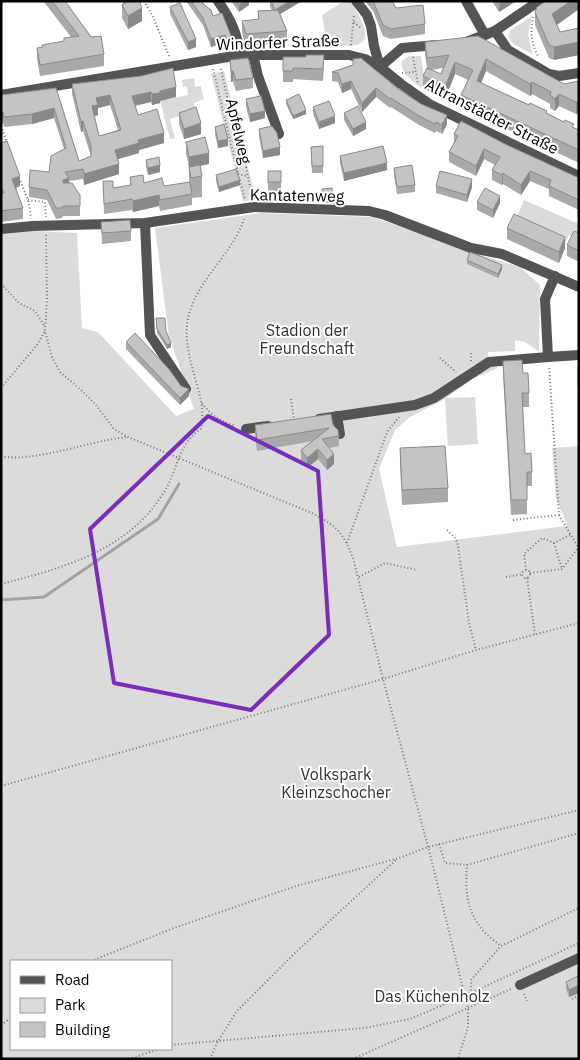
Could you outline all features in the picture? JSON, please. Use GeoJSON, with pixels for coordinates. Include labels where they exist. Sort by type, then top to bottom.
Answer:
{"type":"FeatureCollection","features":[{"type":"Feature","properties":{"kind":"street"},"geometry":{"type":"LineString","coordinates":[[218,1],[230,18],[239,42],[240,55]]}},
{"type":"Feature","properties":{"kind":"street"},"geometry":{"type":"LineString","coordinates":[[466,1],[485,35]]}},
{"type":"Feature","properties":{"kind":"street"},"geometry":{"type":"LineString","coordinates":[[356,5],[367,15],[380,67],[402,48],[466,42],[495,31],[538,2]]}},
{"type":"Feature","properties":{"kind":"street"},"geometry":{"type":"LineString","coordinates":[[495,31],[508,50],[549,74],[559,76],[579,73]]}},
{"type":"Feature","properties":{"kind":"street","name":"Windorfer Straße"},"geometry":{"type":"LineString","coordinates":[[1,95],[173,65],[253,54],[349,55],[366,59],[380,67]]}},
{"type":"Feature","properties":{"kind":"street"},"geometry":{"type":"LineString","coordinates":[[253,54],[258,76],[279,134]]}},
{"type":"Feature","properties":{"kind":"street","name":"Altranstädter Straße"},"geometry":{"type":"LineString","coordinates":[[380,67],[431,105],[579,176]]}},
{"type":"Feature","properties":{"kind":"street","name":"Kantatenweg"},"geometry":{"type":"LineString","coordinates":[[1,229],[32,226],[145,223],[251,208],[369,212],[385,215],[471,248],[502,254],[579,287]]}},
{"type":"Feature","properties":{"kind":"street"},"geometry":{"type":"LineString","coordinates":[[145,223],[150,335],[186,389]]}},
{"type":"Feature","properties":{"kind":"street"},"geometry":{"type":"LineString","coordinates":[[548,357],[545,299],[555,276]]}},
{"type":"Feature","properties":{"kind":"street"},"geometry":{"type":"LineString","coordinates":[[311,420],[415,405],[434,398],[489,362],[579,355]]}},
{"type":"Feature","properties":{"kind":"street"},"geometry":{"type":"LineString","coordinates":[[337,416],[340,434]]}},
{"type":"Feature","properties":{"kind":"street"},"geometry":{"type":"LineString","coordinates":[[246,429],[275,425]]}},
{"type":"Feature","properties":{"kind":"street"},"geometry":{"type":"LineString","coordinates":[[520,985],[579,958]]}},
{"type":"Feature","properties":{"kind":"path"},"geometry":{"type":"LineString","coordinates":[[144,1],[153,17],[173,65]]}},
{"type":"Feature","properties":{"kind":"path"},"geometry":{"type":"LineString","coordinates":[[538,2],[530,29],[534,49],[539,58]]}},
{"type":"Feature","properties":{"kind":"path"},"geometry":{"type":"LineString","coordinates":[[349,55],[356,5]]}},
{"type":"Feature","properties":{"kind":"path"},"geometry":{"type":"LineString","coordinates":[[412,47],[421,98]]}},
{"type":"Feature","properties":{"kind":"path","name":"Apfelweg"},"geometry":{"type":"LineString","coordinates":[[211,59],[238,174],[251,208]]}},
{"type":"Feature","properties":{"kind":"path"},"geometry":{"type":"LineString","coordinates":[[1,584],[63,567],[89,557],[125,534],[150,511],[163,494],[172,478],[178,458],[191,436],[202,428],[202,403],[189,351],[187,324],[190,311],[203,285],[234,243],[251,208],[244,162],[239,150],[221,68],[213,70]]}},
{"type":"Feature","properties":{"kind":"path"},"geometry":{"type":"LineString","coordinates":[[1,126],[8,145]]}},
{"type":"Feature","properties":{"kind":"path"},"geometry":{"type":"LineString","coordinates":[[228,130],[235,130]]}},
{"type":"Feature","properties":{"kind":"path"},"geometry":{"type":"LineString","coordinates":[[232,147],[239,150]]}},
{"type":"Feature","properties":{"kind":"path"},"geometry":{"type":"LineString","coordinates":[[18,173],[28,200],[32,226]]}},
{"type":"Feature","properties":{"kind":"path"},"geometry":{"type":"LineString","coordinates":[[238,174],[247,176]]}},
{"type":"Feature","properties":{"kind":"path"},"geometry":{"type":"LineString","coordinates":[[28,200],[45,202],[47,226],[45,331],[52,357],[60,372],[91,400],[114,429],[128,437],[314,514],[335,526],[347,543],[354,558],[468,1009],[468,1028],[458,1059]]}},
{"type":"Feature","properties":{"kind":"path"},"geometry":{"type":"LineString","coordinates":[[1,284],[19,303],[34,312],[45,327]]}},
{"type":"Feature","properties":{"kind":"path"},"geometry":{"type":"LineString","coordinates":[[1,388],[37,345],[45,331]]}},
{"type":"Feature","properties":{"kind":"path"},"geometry":{"type":"LineString","coordinates":[[526,570],[530,573],[562,569],[578,548],[559,515],[548,357]]}},
{"type":"Feature","properties":{"kind":"path"},"geometry":{"type":"LineString","coordinates":[[440,358],[454,371],[466,378]]}},
{"type":"Feature","properties":{"kind":"path"},"geometry":{"type":"LineString","coordinates":[[291,399],[294,422]]}},
{"type":"Feature","properties":{"kind":"path"},"geometry":{"type":"LineString","coordinates":[[202,403],[208,412],[220,420],[246,429]]}},
{"type":"Feature","properties":{"kind":"path"},"geometry":{"type":"LineString","coordinates":[[347,543],[387,432],[402,413],[415,405]]}},
{"type":"Feature","properties":{"kind":"path"},"geometry":{"type":"LineString","coordinates":[[1,457],[24,457],[55,452],[101,440],[128,437]]}},
{"type":"Feature","properties":{"kind":"path"},"geometry":{"type":"LineString","coordinates":[[513,520],[559,515]]}},
{"type":"Feature","properties":{"kind":"path"},"geometry":{"type":"LineString","coordinates":[[448,530],[456,539],[458,546],[469,622],[476,650]]}},
{"type":"Feature","properties":{"kind":"path"},"geometry":{"type":"LineString","coordinates":[[506,577],[523,574],[526,570],[524,554],[542,538],[554,542],[570,535]]}},
{"type":"Feature","properties":{"kind":"path"},"geometry":{"type":"LineString","coordinates":[[554,542],[562,569]]}},
{"type":"Feature","properties":{"kind":"path"},"geometry":{"type":"LineString","coordinates":[[358,577],[385,563],[417,570]]}},
{"type":"Feature","properties":{"kind":"path"},"geometry":{"type":"LineString","coordinates":[[527,578],[530,573]]}},
{"type":"Feature","properties":{"kind":"path"},"geometry":{"type":"LineString","coordinates":[[523,574],[527,578],[535,634]]}},
{"type":"Feature","properties":{"kind":"path"},"geometry":{"type":"LineString","coordinates":[[1,786],[384,679],[476,650],[579,622]]}},
{"type":"Feature","properties":{"kind":"path"},"geometry":{"type":"LineString","coordinates":[[94,960],[174,928],[296,886],[398,858],[439,844],[579,810]]}},
{"type":"Feature","properties":{"kind":"path"},"geometry":{"type":"LineString","coordinates":[[439,844],[445,864],[467,865],[579,833]]}},
{"type":"Feature","properties":{"kind":"path"},"geometry":{"type":"LineString","coordinates":[[210,1059],[218,1040],[237,1011],[296,952],[398,858]]}},
{"type":"Feature","properties":{"kind":"path"},"geometry":{"type":"LineString","coordinates":[[467,865],[465,884],[469,906],[481,929],[501,946]]}},
{"type":"Feature","properties":{"kind":"path"},"geometry":{"type":"LineString","coordinates":[[471,994],[471,980],[501,946],[579,908]]}},
{"type":"Feature","properties":{"kind":"path"},"geometry":{"type":"LineString","coordinates":[[172,1045],[364,1028],[410,1019],[471,994],[579,943]]}},
{"type":"Feature","properties":{"kind":"path"},"geometry":{"type":"LineString","coordinates":[[353,1059],[520,985]]}},
{"type":"Feature","properties":{"kind":"path"},"geometry":{"type":"LineString","coordinates":[[572,998],[579,996]]}},
{"type":"Feature","properties":{"kind":"path"},"geometry":{"type":"LineString","coordinates":[[130,1059],[156,1050]]}},
{"type":"Feature","properties":{"kind":"highlighted area"},"geometry":{"type":"Polygon","coordinates":[[[208,416],[318,471],[329,635],[251,710],[114,683],[90,529],[208,416]]]}},
{"type":"Feature","properties":{"kind":"green space"},"geometry":{"type":"Polygon","coordinates":[[[344,1],[350,1],[357,11],[364,25],[365,37],[362,42],[356,45],[327,44],[322,15],[344,1]]]}},
{"type":"Feature","properties":{"kind":"green space"},"geometry":{"type":"Polygon","coordinates":[[[532,16],[528,34],[532,54],[512,43],[508,36],[511,30],[532,16]]]}},
{"type":"Feature","properties":{"kind":"green space"},"geometry":{"type":"Polygon","coordinates":[[[409,56],[421,56],[424,77],[427,80],[421,88],[407,76],[403,69],[402,61],[409,56]]]}},
{"type":"Feature","properties":{"kind":"green space"},"geometry":{"type":"Polygon","coordinates":[[[224,71],[256,200],[243,201],[211,74],[224,71]]]}},
{"type":"Feature","properties":{"kind":"green space"},"geometry":{"type":"Polygon","coordinates":[[[194,78],[195,87],[201,86],[204,99],[194,103],[197,111],[170,119],[175,138],[170,139],[160,101],[188,95],[187,86],[183,87],[182,80],[194,78]]]}},
{"type":"Feature","properties":{"kind":"green space"},"geometry":{"type":"Polygon","coordinates":[[[524,200],[579,224],[579,240],[569,235],[565,244],[515,222],[524,200]]]}},
{"type":"Feature","properties":{"kind":"green space","name":"Volkspark Kleinzschocher"},"geometry":{"type":"Polygon","coordinates":[[[261,213],[371,217],[433,237],[457,248],[520,267],[540,285],[539,352],[525,342],[515,340],[515,351],[488,352],[489,362],[498,368],[472,379],[446,398],[475,397],[478,444],[448,446],[445,399],[410,417],[395,430],[379,469],[397,547],[567,526],[556,498],[552,448],[579,446],[579,1059],[1,1059],[1,233],[33,231],[77,233],[82,328],[98,332],[176,416],[194,409],[169,336],[155,228],[261,213]]]}},
{"type":"Feature","properties":{"kind":"building"},"geometry":{"type":"Polygon","coordinates":[[[52,1],[65,1],[91,37],[101,36],[104,54],[40,65],[37,48],[43,47],[42,45],[64,41],[64,38],[79,36],[52,1]]]}},
{"type":"Feature","properties":{"kind":"building"},"geometry":{"type":"Polygon","coordinates":[[[128,1],[139,1],[142,8],[128,16],[122,5],[128,1]]]}},
{"type":"Feature","properties":{"kind":"building"},"geometry":{"type":"Polygon","coordinates":[[[191,1],[202,1],[211,10],[213,16],[222,13],[231,36],[226,38],[225,35],[211,39],[203,18],[191,1]]]}},
{"type":"Feature","properties":{"kind":"building"},"geometry":{"type":"Polygon","coordinates":[[[271,1],[290,1],[275,10],[271,1]]]}},
{"type":"Feature","properties":{"kind":"building"},"geometry":{"type":"Polygon","coordinates":[[[373,1],[392,1],[396,8],[423,5],[425,24],[391,29],[383,25],[373,1]]]}},
{"type":"Feature","properties":{"kind":"building"},"geometry":{"type":"Polygon","coordinates":[[[546,1],[571,1],[552,14],[560,32],[579,28],[579,42],[554,47],[549,45],[535,12],[537,7],[546,1]]]}},
{"type":"Feature","properties":{"kind":"building"},"geometry":{"type":"Polygon","coordinates":[[[180,3],[196,39],[188,42],[170,7],[180,3]]]}},
{"type":"Feature","properties":{"kind":"building"},"geometry":{"type":"Polygon","coordinates":[[[278,10],[287,31],[246,34],[242,21],[259,19],[258,11],[278,10]]]}},
{"type":"Feature","properties":{"kind":"building"},"geometry":{"type":"Polygon","coordinates":[[[478,36],[564,84],[579,81],[579,101],[576,102],[559,94],[555,99],[550,95],[551,92],[532,82],[530,84],[486,59],[477,81],[529,105],[530,103],[547,111],[546,113],[564,122],[565,120],[574,124],[572,127],[579,130],[577,135],[579,136],[579,150],[461,95],[473,70],[455,62],[445,87],[423,76],[427,68],[441,74],[449,55],[427,58],[425,42],[478,36]]]}},
{"type":"Feature","properties":{"kind":"building"},"geometry":{"type":"Polygon","coordinates":[[[306,55],[324,55],[323,69],[293,68],[293,71],[283,71],[283,57],[306,57],[306,55]]]}},
{"type":"Feature","properties":{"kind":"building"},"geometry":{"type":"Polygon","coordinates":[[[248,58],[253,78],[236,80],[233,71],[231,71],[230,60],[248,58]]]}},
{"type":"Feature","properties":{"kind":"building"},"geometry":{"type":"Polygon","coordinates":[[[361,58],[398,89],[421,104],[447,115],[442,125],[436,122],[435,124],[419,116],[390,99],[376,88],[362,103],[351,81],[342,84],[338,73],[332,72],[353,65],[353,59],[361,58]]]}},
{"type":"Feature","properties":{"kind":"building"},"geometry":{"type":"Polygon","coordinates":[[[173,68],[176,87],[160,91],[160,93],[152,94],[151,92],[132,96],[138,115],[157,109],[164,133],[138,140],[139,143],[115,150],[119,164],[84,174],[83,169],[65,172],[69,178],[63,180],[63,183],[72,183],[80,195],[80,206],[56,208],[47,190],[29,187],[30,170],[49,172],[51,156],[66,148],[54,108],[32,114],[4,117],[3,112],[1,113],[1,95],[56,88],[79,161],[91,156],[91,146],[83,121],[81,122],[72,84],[141,76],[173,68]],[[110,95],[96,98],[98,105],[92,106],[99,136],[121,130],[110,95]]]}},
{"type":"Feature","properties":{"kind":"building"},"geometry":{"type":"Polygon","coordinates":[[[299,94],[306,110],[293,116],[286,100],[299,94]]]}},
{"type":"Feature","properties":{"kind":"building"},"geometry":{"type":"Polygon","coordinates":[[[261,96],[265,111],[250,114],[246,99],[261,96]]]}},
{"type":"Feature","properties":{"kind":"building"},"geometry":{"type":"Polygon","coordinates":[[[329,101],[335,116],[319,122],[313,107],[329,101]]]}},
{"type":"Feature","properties":{"kind":"building"},"geometry":{"type":"Polygon","coordinates":[[[358,106],[366,122],[353,129],[344,113],[358,106]]]}},
{"type":"Feature","properties":{"kind":"building"},"geometry":{"type":"Polygon","coordinates":[[[196,107],[201,123],[184,129],[179,113],[196,107]]]}},
{"type":"Feature","properties":{"kind":"building"},"geometry":{"type":"Polygon","coordinates":[[[461,121],[507,145],[579,178],[579,200],[549,186],[551,180],[530,171],[521,185],[503,173],[502,175],[492,170],[500,157],[484,149],[476,166],[449,152],[458,136],[454,134],[461,121]]]}},
{"type":"Feature","properties":{"kind":"building"},"geometry":{"type":"Polygon","coordinates":[[[224,124],[228,139],[218,141],[215,127],[224,124]]]}},
{"type":"Feature","properties":{"kind":"building"},"geometry":{"type":"Polygon","coordinates":[[[272,126],[277,133],[280,147],[263,151],[259,129],[272,126]]]}},
{"type":"Feature","properties":{"kind":"building"},"geometry":{"type":"Polygon","coordinates":[[[205,137],[209,153],[189,157],[186,142],[205,137]]]}},
{"type":"Feature","properties":{"kind":"building"},"geometry":{"type":"Polygon","coordinates":[[[7,141],[20,176],[12,179],[23,208],[1,211],[1,193],[4,193],[1,186],[1,143],[7,141]]]}},
{"type":"Feature","properties":{"kind":"building"},"geometry":{"type":"Polygon","coordinates":[[[323,146],[323,166],[312,166],[311,147],[323,146]]]}},
{"type":"Feature","properties":{"kind":"building"},"geometry":{"type":"Polygon","coordinates":[[[383,146],[387,163],[344,173],[340,156],[383,146]]]}},
{"type":"Feature","properties":{"kind":"building"},"geometry":{"type":"Polygon","coordinates":[[[159,157],[160,165],[148,168],[146,160],[159,157]]]}},
{"type":"Feature","properties":{"kind":"building"},"geometry":{"type":"Polygon","coordinates":[[[200,165],[202,176],[191,178],[189,167],[200,165]]]}},
{"type":"Feature","properties":{"kind":"building"},"geometry":{"type":"Polygon","coordinates":[[[412,165],[415,185],[397,187],[394,168],[412,165]]]}},
{"type":"Feature","properties":{"kind":"building"},"geometry":{"type":"Polygon","coordinates":[[[236,169],[240,180],[219,187],[216,175],[236,169]]]}},
{"type":"Feature","properties":{"kind":"building"},"geometry":{"type":"Polygon","coordinates":[[[268,171],[281,171],[281,182],[268,182],[268,171]]]}},
{"type":"Feature","properties":{"kind":"building"},"geometry":{"type":"Polygon","coordinates":[[[440,171],[472,179],[467,195],[436,186],[440,171]]]}},
{"type":"Feature","properties":{"kind":"building"},"geometry":{"type":"Polygon","coordinates":[[[143,175],[144,183],[162,178],[164,186],[190,182],[192,194],[160,200],[159,195],[133,201],[132,199],[104,204],[103,181],[113,181],[113,188],[131,185],[130,177],[143,175]]]}},
{"type":"Feature","properties":{"kind":"building"},"geometry":{"type":"Polygon","coordinates":[[[332,188],[333,199],[323,199],[322,189],[332,188]]]}},
{"type":"Feature","properties":{"kind":"building"},"geometry":{"type":"Polygon","coordinates":[[[485,188],[500,196],[493,210],[477,202],[485,188]]]}},
{"type":"Feature","properties":{"kind":"building"},"geometry":{"type":"Polygon","coordinates":[[[514,214],[565,237],[559,252],[507,228],[514,214]]]}},
{"type":"Feature","properties":{"kind":"building"},"geometry":{"type":"Polygon","coordinates":[[[130,220],[131,231],[102,233],[101,222],[130,220]]]}},
{"type":"Feature","properties":{"kind":"building"},"geometry":{"type":"Polygon","coordinates":[[[574,231],[579,233],[579,251],[567,245],[574,231]]]}},
{"type":"Feature","properties":{"kind":"building"},"geometry":{"type":"Polygon","coordinates":[[[470,252],[502,265],[498,274],[467,260],[470,252]]]}},
{"type":"Feature","properties":{"kind":"building"},"geometry":{"type":"Polygon","coordinates":[[[156,318],[165,318],[166,331],[171,343],[167,345],[157,329],[156,318]]]}},
{"type":"Feature","properties":{"kind":"building"},"geometry":{"type":"Polygon","coordinates":[[[135,333],[169,369],[181,386],[189,389],[180,398],[126,342],[135,333]]]}},
{"type":"Feature","properties":{"kind":"building"},"geometry":{"type":"Polygon","coordinates":[[[522,360],[523,373],[528,373],[529,393],[522,393],[525,454],[531,453],[532,472],[527,472],[527,500],[511,500],[503,361],[522,360]]]}},
{"type":"Feature","properties":{"kind":"building"},"geometry":{"type":"Polygon","coordinates":[[[579,368],[579,387],[578,387],[579,368]]]}},
{"type":"Feature","properties":{"kind":"building"},"geometry":{"type":"Polygon","coordinates":[[[331,414],[333,425],[338,430],[339,436],[322,439],[334,454],[327,460],[318,449],[307,458],[301,450],[329,428],[257,440],[255,425],[331,414]]]}},
{"type":"Feature","properties":{"kind":"building"},"geometry":{"type":"Polygon","coordinates":[[[445,446],[448,488],[402,490],[400,448],[445,446]]]}},
{"type":"Feature","properties":{"kind":"building"},"geometry":{"type":"Polygon","coordinates":[[[578,976],[579,985],[569,990],[566,982],[578,976]]]}},
{"type":"Feature","properties":{"kind":"waterway"},"geometry":{"type":"LineString","coordinates":[[1,600],[44,597],[158,519],[179,484]]}},
{"type":"Feature","properties":{"kind":"park label","name":"Stadion der Freundschaft"},"geometry":{"type":"Point","coordinates":[307,339]}},
{"type":"Feature","properties":{"kind":"park label","name":"Das Küchenholz"},"geometry":{"type":"Point","coordinates":[432,996]}}]}
